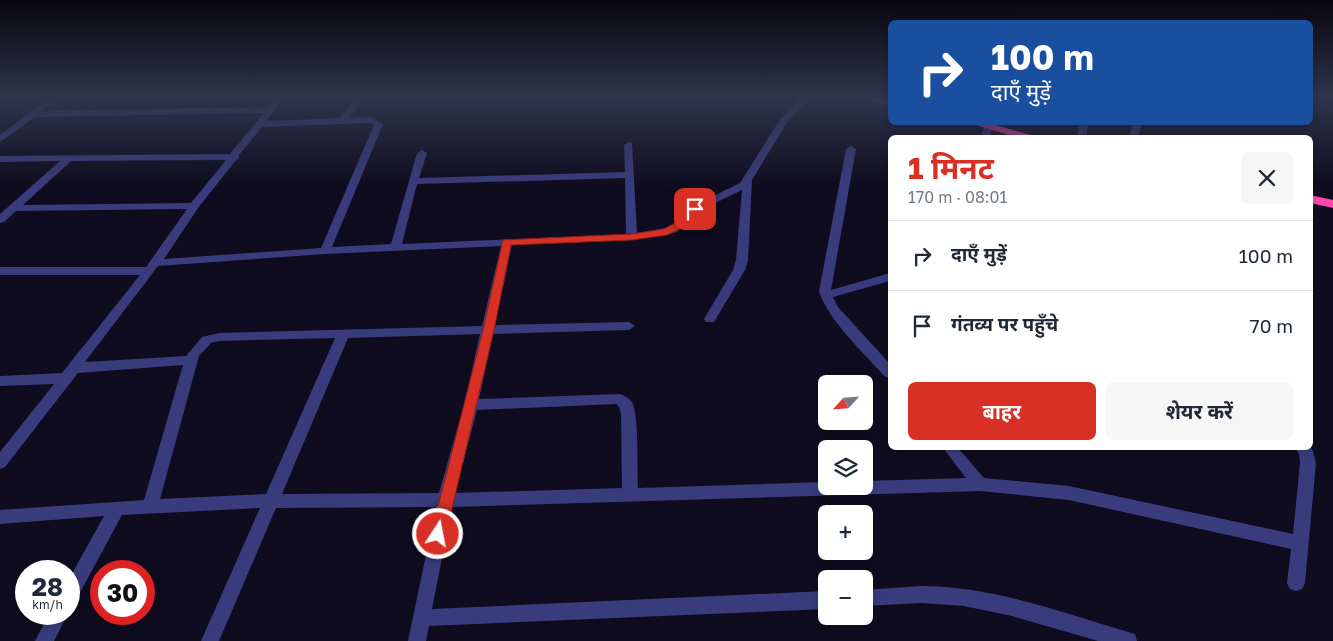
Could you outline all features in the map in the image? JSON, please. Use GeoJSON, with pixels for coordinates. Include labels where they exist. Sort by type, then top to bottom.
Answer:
{"type":"FeatureCollection","features":[{"type":"Feature","properties":{"kind":"highway"},"geometry":{"type":"LineString","coordinates":[[986,132],[1011,135]]}},
{"type":"Feature","properties":{"kind":"highway"},"geometry":{"type":"LineString","coordinates":[[1313,199],[1333,204]]}},
{"type":"Feature","properties":{"kind":"street"},"geometry":{"type":"LineString","coordinates":[[0,139],[15,128]]}},
{"type":"Feature","properties":{"kind":"street"},"geometry":{"type":"LineString","coordinates":[[0,463],[151,267],[194,206],[258,128]]}},
{"type":"Feature","properties":{"kind":"street"},"geometry":{"type":"LineString","coordinates":[[324,251],[377,128]]}},
{"type":"Feature","properties":{"kind":"street"},"geometry":{"type":"LineString","coordinates":[[0,271],[151,267],[396,246],[632,237],[674,230],[695,209],[739,188],[748,181],[779,128]]}},
{"type":"Feature","properties":{"kind":"street"},"geometry":{"type":"LineString","coordinates":[[629,145],[632,237]]}},
{"type":"Feature","properties":{"kind":"street"},"geometry":{"type":"LineString","coordinates":[[851,149],[834,233],[825,291],[834,310],[888,371]]}},
{"type":"Feature","properties":{"kind":"street"},"geometry":{"type":"LineString","coordinates":[[396,246],[412,181],[422,153]]}},
{"type":"Feature","properties":{"kind":"street"},"geometry":{"type":"LineString","coordinates":[[0,159],[236,156]]}},
{"type":"Feature","properties":{"kind":"street"},"geometry":{"type":"LineString","coordinates":[[0,220],[69,158]]}},
{"type":"Feature","properties":{"kind":"street"},"geometry":{"type":"LineString","coordinates":[[412,181],[630,175]]}},
{"type":"Feature","properties":{"kind":"street"},"geometry":{"type":"LineString","coordinates":[[710,319],[742,260],[748,181]]}},
{"type":"Feature","properties":{"kind":"street"},"geometry":{"type":"LineString","coordinates":[[13,208],[194,206]]}},
{"type":"Feature","properties":{"kind":"street"},"geometry":{"type":"LineString","coordinates":[[417,641],[445,500],[471,405],[507,242]]}},
{"type":"Feature","properties":{"kind":"street"},"geometry":{"type":"LineString","coordinates":[[826,295],[888,278]]}},
{"type":"Feature","properties":{"kind":"street"},"geometry":{"type":"LineString","coordinates":[[150,506],[193,354],[207,340],[219,337],[629,326]]}},
{"type":"Feature","properties":{"kind":"street"},"geometry":{"type":"LineString","coordinates":[[210,641],[343,335]]}},
{"type":"Feature","properties":{"kind":"street"},"geometry":{"type":"LineString","coordinates":[[0,381],[191,360]]}},
{"type":"Feature","properties":{"kind":"street"},"geometry":{"type":"LineString","coordinates":[[471,405],[619,399],[626,404],[628,414],[630,495]]}},
{"type":"Feature","properties":{"kind":"street"},"geometry":{"type":"LineString","coordinates":[[952,450],[980,484]]}},
{"type":"Feature","properties":{"kind":"street"},"geometry":{"type":"LineString","coordinates":[[1296,583],[1308,463],[1305,450]]}},
{"type":"Feature","properties":{"kind":"street"},"geometry":{"type":"LineString","coordinates":[[0,517],[150,506],[272,500],[445,500],[980,484],[1069,493],[1300,544]]}},
{"type":"Feature","properties":{"kind":"street"},"geometry":{"type":"LineString","coordinates":[[80,576],[117,509]]}},
{"type":"Feature","properties":{"kind":"street"},"geometry":{"type":"LineString","coordinates":[[873,598],[940,596],[991,603],[1033,613],[1128,641]]}},
{"type":"Feature","properties":{"kind":"street"},"geometry":{"type":"LineString","coordinates":[[421,618],[818,600]]}},
{"type":"Feature","properties":{"kind":"street"},"geometry":{"type":"LineString","coordinates":[[44,641],[53,625]]}},
{"type":"Feature","properties":{"kind":"route"},"geometry":{"type":"LineString","coordinates":[[438,534],[489,330],[507,242],[632,237],[667,232],[679,226],[695,209]]}}]}
